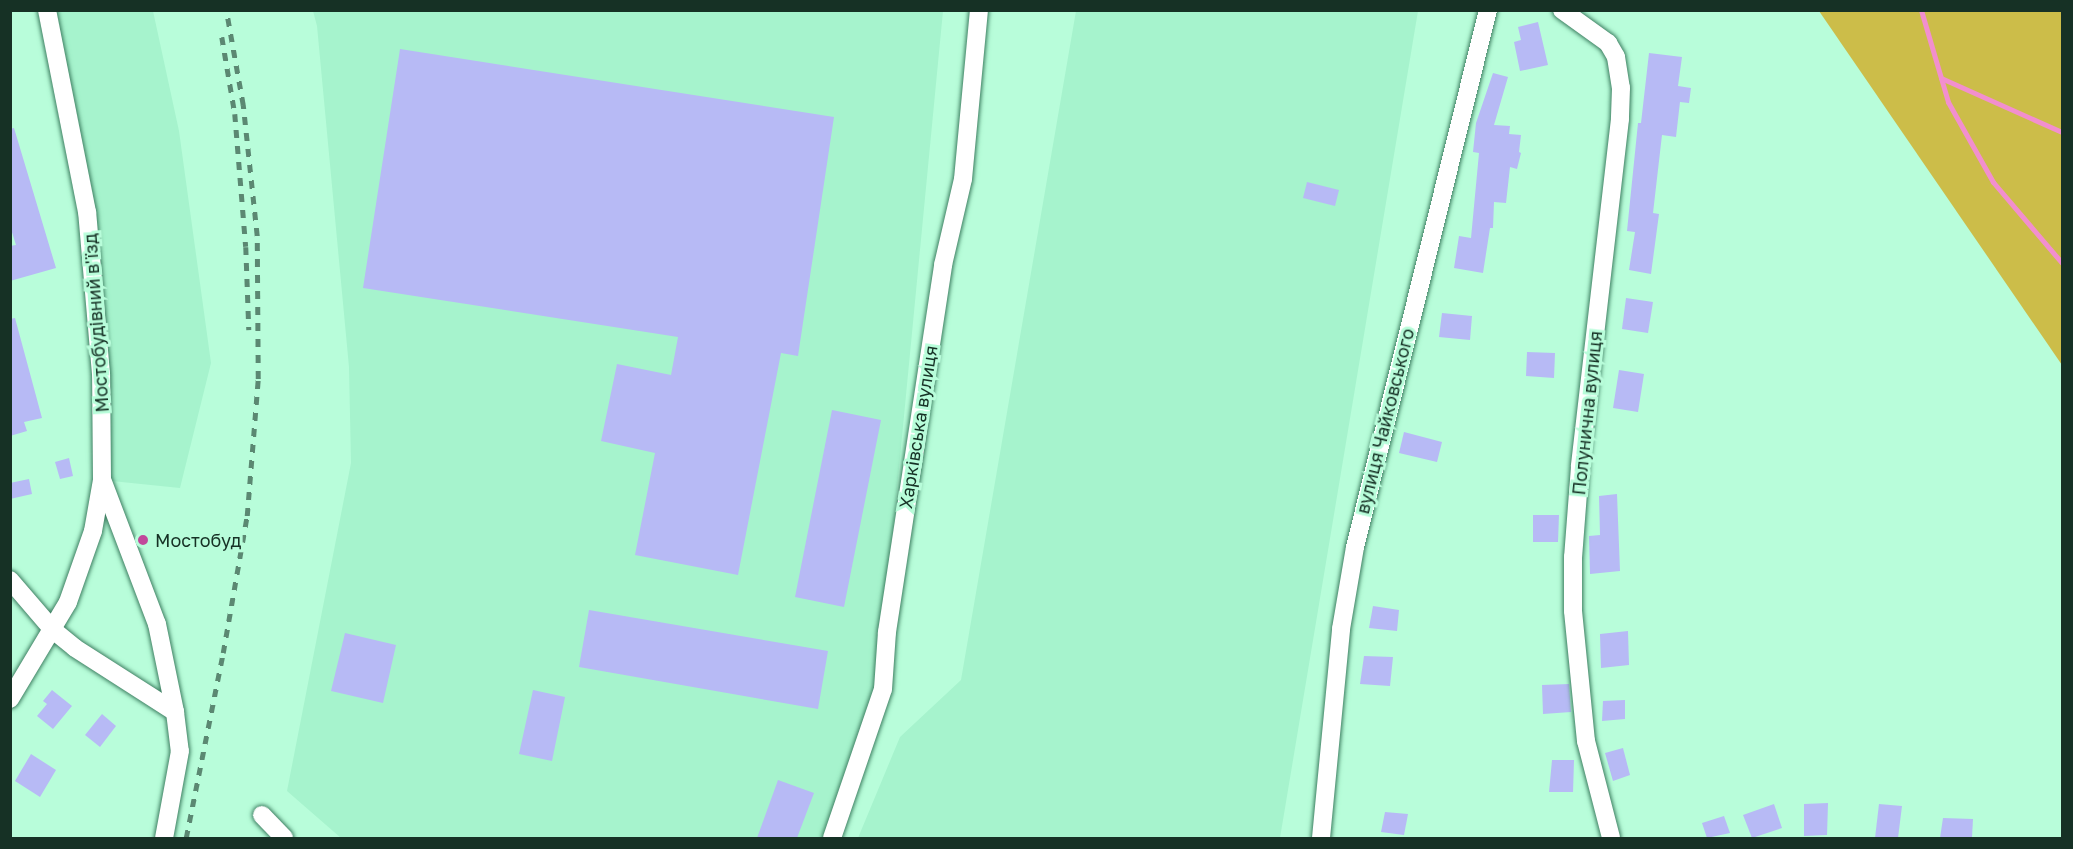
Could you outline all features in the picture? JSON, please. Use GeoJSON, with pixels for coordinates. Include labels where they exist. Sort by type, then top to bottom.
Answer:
{"type":"FeatureCollection","features":[{"type":"Feature","properties":{"kind":"street","name":"Мостобудівний в'їзд"},"geometry":{"type":"LineString","coordinates":[[10,699],[68,602],[93,531],[102,480],[101,374],[87,212],[47,10]]}},
{"type":"Feature","properties":{"kind":"street","name":"вулиця Чайковського"},"geometry":{"type":"LineString","coordinates":[[1321,838],[1339,640],[1355,546],[1488,10]]}},
{"type":"Feature","properties":{"kind":"street","name":"Полунична вулиця"},"geometry":{"type":"LineString","coordinates":[[1562,10],[1608,44],[1616,57],[1620,77],[1620,119],[1581,455],[1573,557],[1573,611],[1586,741],[1611,838]]}},
{"type":"Feature","properties":{"kind":"street","name":"Харківська вулиця"},"geometry":{"type":"LineString","coordinates":[[832,838],[883,689],[886,632],[942,265],[963,179],[981,14]]}},
{"type":"Feature","properties":{"kind":"street"},"geometry":{"type":"LineString","coordinates":[[102,480],[156,624],[175,712],[180,750],[164,838]]}},
{"type":"Feature","properties":{"kind":"street"},"geometry":{"type":"LineString","coordinates":[[10,580],[53,630],[75,648],[133,682],[175,712]]}},
{"type":"Feature","properties":{"kind":"street"},"geometry":{"type":"LineString","coordinates":[[262,814],[284,838]]}},
{"type":"Feature","properties":{"kind":"shaded area"},"geometry":{"type":"Polygon","coordinates":[[[47,11],[153,11],[179,131],[211,363],[180,488],[102,480],[98,335],[47,11]]]}},
{"type":"Feature","properties":{"kind":"shaded area"},"geometry":{"type":"Polygon","coordinates":[[[313,11],[943,11],[878,686],[822,838],[341,838],[287,791],[351,463],[349,367],[317,26],[313,11]]]}},
{"type":"Feature","properties":{"kind":"shaded area"},"geometry":{"type":"Polygon","coordinates":[[[1076,11],[1418,11],[1280,838],[858,838],[900,737],[961,680],[1076,11]]]}},
{"type":"Feature","properties":{"kind":"shaded area"},"geometry":{"type":"Polygon","coordinates":[[[1819,11],[2062,11],[2062,365],[1819,11]]]}},
{"type":"Feature","properties":{"kind":"building"},"geometry":{"type":"Polygon","coordinates":[[[1538,22],[1548,65],[1520,71],[1514,42],[1521,40],[1518,27],[1538,22]]]}},
{"type":"Feature","properties":{"kind":"building"},"geometry":{"type":"Polygon","coordinates":[[[400,49],[834,117],[798,356],[781,353],[738,575],[635,555],[655,453],[601,441],[617,364],[671,375],[678,337],[363,288],[400,49]]]}},
{"type":"Feature","properties":{"kind":"building"},"geometry":{"type":"Polygon","coordinates":[[[1649,53],[1682,57],[1678,86],[1691,88],[1689,103],[1680,102],[1676,137],[1662,135],[1653,213],[1659,214],[1651,274],[1629,270],[1635,232],[1627,231],[1638,123],[1641,123],[1649,53]]]}},
{"type":"Feature","properties":{"kind":"building"},"geometry":{"type":"Polygon","coordinates":[[[1493,73],[1508,77],[1494,125],[1510,126],[1509,134],[1521,135],[1519,152],[1521,153],[1517,169],[1510,167],[1506,203],[1494,202],[1493,228],[1490,228],[1483,273],[1454,268],[1459,236],[1471,238],[1479,153],[1473,152],[1476,123],[1493,73]]]}},
{"type":"Feature","properties":{"kind":"building"},"geometry":{"type":"Polygon","coordinates":[[[14,128],[56,268],[10,281],[10,246],[16,245],[10,226],[10,129],[14,128]]]}},
{"type":"Feature","properties":{"kind":"building"},"geometry":{"type":"Polygon","coordinates":[[[1307,182],[1339,190],[1335,206],[1303,198],[1307,182]]]}},
{"type":"Feature","properties":{"kind":"building"},"geometry":{"type":"Polygon","coordinates":[[[1626,298],[1653,302],[1648,333],[1622,329],[1626,298]]]}},
{"type":"Feature","properties":{"kind":"building"},"geometry":{"type":"Polygon","coordinates":[[[1442,313],[1472,316],[1470,340],[1439,337],[1442,313]]]}},
{"type":"Feature","properties":{"kind":"building"},"geometry":{"type":"Polygon","coordinates":[[[15,318],[42,418],[24,422],[27,431],[10,436],[10,319],[15,318]]]}},
{"type":"Feature","properties":{"kind":"building"},"geometry":{"type":"Polygon","coordinates":[[[1527,352],[1555,353],[1554,378],[1526,376],[1527,352]]]}},
{"type":"Feature","properties":{"kind":"building"},"geometry":{"type":"Polygon","coordinates":[[[1619,370],[1644,374],[1638,412],[1613,408],[1619,370]]]}},
{"type":"Feature","properties":{"kind":"building"},"geometry":{"type":"Polygon","coordinates":[[[832,410],[881,420],[844,607],[795,597],[832,410]]]}},
{"type":"Feature","properties":{"kind":"building"},"geometry":{"type":"Polygon","coordinates":[[[1404,432],[1442,442],[1437,462],[1399,453],[1404,432]]]}},
{"type":"Feature","properties":{"kind":"building"},"geometry":{"type":"Polygon","coordinates":[[[69,458],[73,476],[60,479],[55,462],[69,458]]]}},
{"type":"Feature","properties":{"kind":"building"},"geometry":{"type":"Polygon","coordinates":[[[29,479],[32,494],[10,499],[10,483],[29,479]]]}},
{"type":"Feature","properties":{"kind":"building"},"geometry":{"type":"Polygon","coordinates":[[[1617,494],[1620,571],[1590,574],[1589,536],[1600,535],[1599,496],[1617,494]]]}},
{"type":"Feature","properties":{"kind":"building"},"geometry":{"type":"Polygon","coordinates":[[[1533,515],[1559,515],[1558,542],[1533,542],[1533,515]]]}},
{"type":"Feature","properties":{"kind":"building"},"geometry":{"type":"Polygon","coordinates":[[[1373,606],[1399,610],[1397,631],[1369,628],[1373,606]]]}},
{"type":"Feature","properties":{"kind":"building"},"geometry":{"type":"Polygon","coordinates":[[[589,610],[828,651],[818,709],[579,667],[589,610]]]}},
{"type":"Feature","properties":{"kind":"building"},"geometry":{"type":"Polygon","coordinates":[[[1628,631],[1629,665],[1601,668],[1600,634],[1628,631]]]}},
{"type":"Feature","properties":{"kind":"building"},"geometry":{"type":"Polygon","coordinates":[[[345,633],[396,645],[383,703],[331,691],[345,633]]]}},
{"type":"Feature","properties":{"kind":"building"},"geometry":{"type":"Polygon","coordinates":[[[1364,656],[1393,657],[1390,686],[1360,684],[1364,656]]]}},
{"type":"Feature","properties":{"kind":"building"},"geometry":{"type":"Polygon","coordinates":[[[1569,684],[1571,712],[1543,714],[1542,685],[1569,684]]]}},
{"type":"Feature","properties":{"kind":"building"},"geometry":{"type":"Polygon","coordinates":[[[52,690],[72,706],[53,729],[37,716],[47,704],[43,701],[52,690]]]}},
{"type":"Feature","properties":{"kind":"building"},"geometry":{"type":"Polygon","coordinates":[[[533,690],[565,697],[552,761],[519,754],[533,690]]]}},
{"type":"Feature","properties":{"kind":"building"},"geometry":{"type":"Polygon","coordinates":[[[1625,700],[1625,719],[1602,721],[1603,701],[1625,700]]]}},
{"type":"Feature","properties":{"kind":"building"},"geometry":{"type":"Polygon","coordinates":[[[102,714],[116,726],[100,747],[85,735],[102,714]]]}},
{"type":"Feature","properties":{"kind":"building"},"geometry":{"type":"Polygon","coordinates":[[[1623,748],[1630,775],[1613,781],[1605,753],[1623,748]]]}},
{"type":"Feature","properties":{"kind":"building"},"geometry":{"type":"Polygon","coordinates":[[[31,754],[56,770],[40,797],[15,781],[31,754]]]}},
{"type":"Feature","properties":{"kind":"building"},"geometry":{"type":"Polygon","coordinates":[[[1552,760],[1574,760],[1573,792],[1549,792],[1552,760]]]}},
{"type":"Feature","properties":{"kind":"building"},"geometry":{"type":"Polygon","coordinates":[[[778,780],[814,793],[797,838],[757,838],[778,780]]]}},
{"type":"Feature","properties":{"kind":"building"},"geometry":{"type":"Polygon","coordinates":[[[1828,803],[1827,835],[1804,836],[1804,804],[1828,803]]]}},
{"type":"Feature","properties":{"kind":"building"},"geometry":{"type":"Polygon","coordinates":[[[1774,804],[1782,828],[1752,838],[1743,815],[1774,804]]]}},
{"type":"Feature","properties":{"kind":"building"},"geometry":{"type":"Polygon","coordinates":[[[1879,804],[1902,806],[1898,838],[1875,838],[1879,804]]]}},
{"type":"Feature","properties":{"kind":"building"},"geometry":{"type":"Polygon","coordinates":[[[1385,812],[1408,814],[1404,835],[1381,832],[1385,812]]]}},
{"type":"Feature","properties":{"kind":"building"},"geometry":{"type":"Polygon","coordinates":[[[1724,816],[1730,833],[1707,838],[1702,823],[1724,816]]]}},
{"type":"Feature","properties":{"kind":"building"},"geometry":{"type":"Polygon","coordinates":[[[1943,818],[1973,819],[1972,837],[1940,838],[1943,818]]]}},
{"type":"Feature","properties":{"kind":"waterway"},"geometry":{"type":"LineString","coordinates":[[1921,10],[1948,102],[1993,182],[2062,263]]}},
{"type":"Feature","properties":{"kind":"waterway"},"geometry":{"type":"LineString","coordinates":[[1941,78],[2062,132]]}},
{"type":"Feature","properties":{"kind":"railway"},"geometry":{"type":"LineString","coordinates":[[186,838],[223,653],[247,516],[258,379],[257,236],[243,105],[226,10]]}},
{"type":"Feature","properties":{"kind":"railway"},"geometry":{"type":"LineString","coordinates":[[222,37],[235,114],[246,247],[249,330]]}},
{"type":"Feature","properties":{"kind":"place","name":"Мостобуд"},"geometry":{"type":"Point","coordinates":[143,540]}}]}
